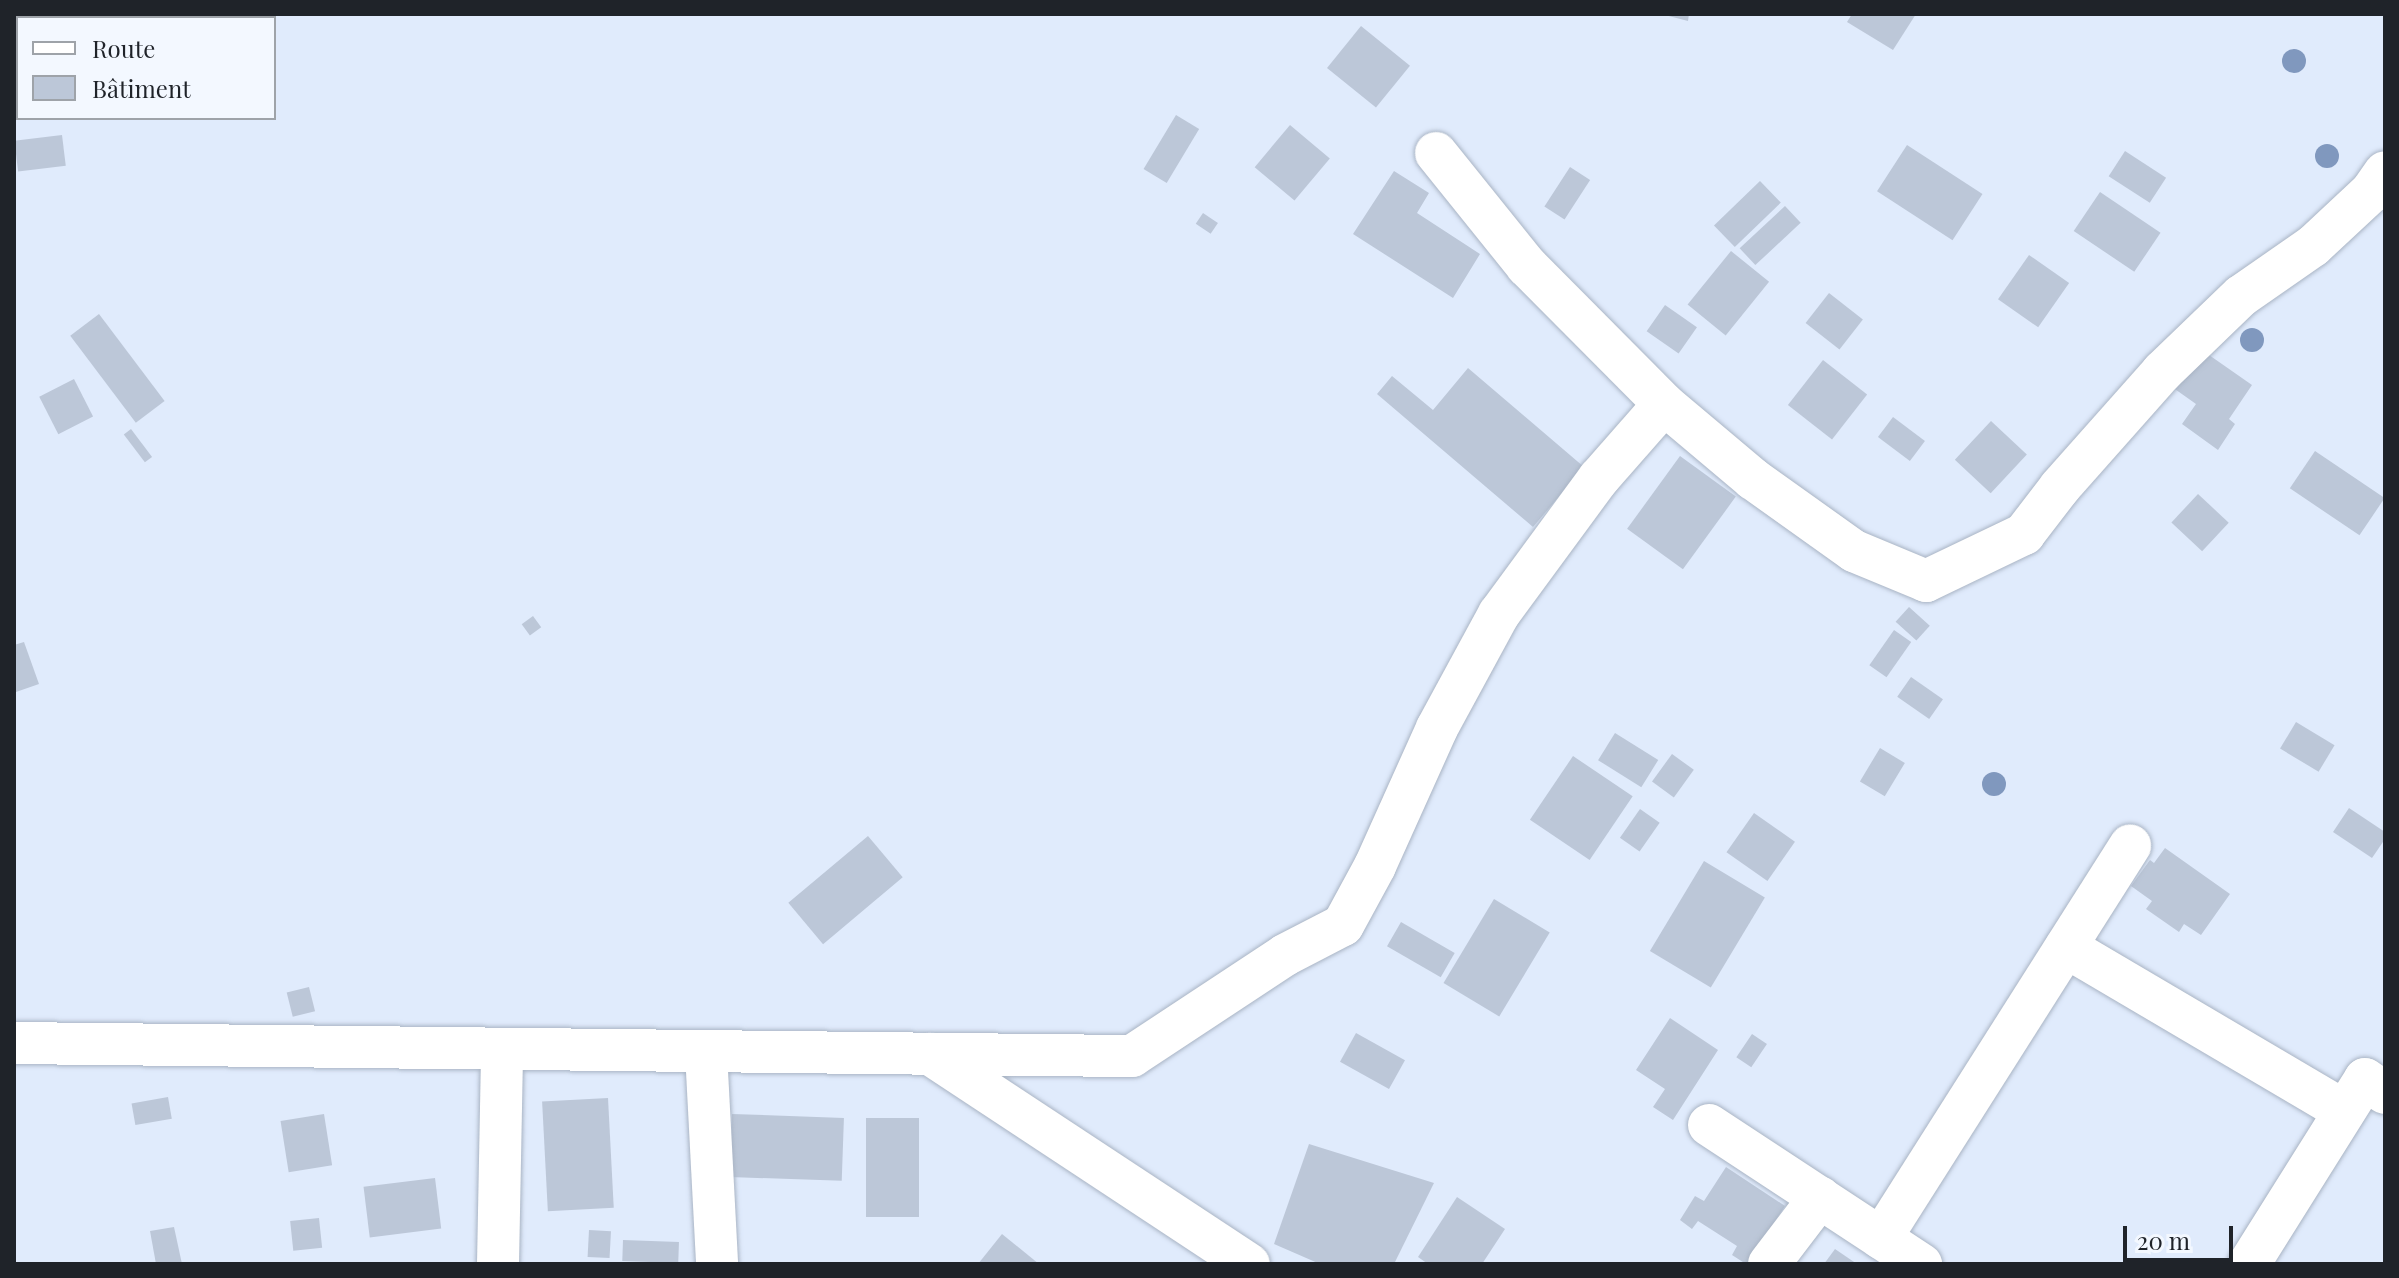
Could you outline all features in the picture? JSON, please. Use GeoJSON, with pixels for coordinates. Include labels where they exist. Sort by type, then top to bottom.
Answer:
{"type":"FeatureCollection","features":[{"type":"Feature","properties":{"kind":"street"},"geometry":{"type":"LineString","coordinates":[[1436,153],[1527,266],[1664,404],[1753,479],[1854,551],[1926,581],[2024,534],[2060,487],[2162,372],[2241,296],[2313,246],[2371,192],[2385,172]]}},
{"type":"Feature","properties":{"kind":"street"},"geometry":{"type":"LineString","coordinates":[[14,1043],[1132,1056],[1285,955],[1343,925],[1375,866],[1437,728],[1499,614],[1599,478],[1664,404]]}},
{"type":"Feature","properties":{"kind":"street"},"geometry":{"type":"LineString","coordinates":[[1881,1238],[2130,845]]}},
{"type":"Feature","properties":{"kind":"street"},"geometry":{"type":"LineString","coordinates":[[2066,947],[2344,1111]]}},
{"type":"Feature","properties":{"kind":"street"},"geometry":{"type":"LineString","coordinates":[[498,1264],[502,1049]]}},
{"type":"Feature","properties":{"kind":"street"},"geometry":{"type":"LineString","coordinates":[[706,1052],[717,1264]]}},
{"type":"Feature","properties":{"kind":"street"},"geometry":{"type":"LineString","coordinates":[[930,1054],[1249,1264]]}},
{"type":"Feature","properties":{"kind":"street"},"geometry":{"type":"LineString","coordinates":[[2249,1264],[2365,1079],[2385,1093]]}},
{"type":"Feature","properties":{"kind":"street"},"geometry":{"type":"LineString","coordinates":[[1709,1125],[1921,1264]]}},
{"type":"Feature","properties":{"kind":"street"},"geometry":{"type":"LineString","coordinates":[[1769,1264],[1820,1197]]}},
{"type":"Feature","properties":{"kind":"building"},"geometry":{"type":"Polygon","coordinates":[[[14,14],[82,14],[16,16],[14,26],[14,14]]]}},
{"type":"Feature","properties":{"kind":"building"},"geometry":{"type":"Polygon","coordinates":[[[1661,14],[1689,14],[1688,21],[1661,14]]]}},
{"type":"Feature","properties":{"kind":"building"},"geometry":{"type":"Polygon","coordinates":[[[1852,14],[1916,14],[1893,50],[1847,22],[1852,14]]]}},
{"type":"Feature","properties":{"kind":"building"},"geometry":{"type":"Polygon","coordinates":[[[1361,26],[1410,66],[1376,108],[1327,68],[1361,26]]]}},
{"type":"Feature","properties":{"kind":"building"},"geometry":{"type":"Polygon","coordinates":[[[1176,115],[1199,129],[1167,183],[1144,169],[1176,115]]]}},
{"type":"Feature","properties":{"kind":"building"},"geometry":{"type":"Polygon","coordinates":[[[1290,125],[1330,158],[1294,201],[1255,167],[1290,125]]]}},
{"type":"Feature","properties":{"kind":"building"},"geometry":{"type":"Polygon","coordinates":[[[62,135],[66,166],[18,172],[14,141],[62,135]]]}},
{"type":"Feature","properties":{"kind":"building"},"geometry":{"type":"Polygon","coordinates":[[[1907,145],[1982,194],[1953,240],[1877,191],[1907,145]]]}},
{"type":"Feature","properties":{"kind":"building"},"geometry":{"type":"Polygon","coordinates":[[[2125,151],[2166,178],[2150,203],[2109,176],[2125,151]]]}},
{"type":"Feature","properties":{"kind":"building"},"geometry":{"type":"Polygon","coordinates":[[[1570,167],[1590,180],[1565,219],[1544,206],[1570,167]]]}},
{"type":"Feature","properties":{"kind":"building"},"geometry":{"type":"Polygon","coordinates":[[[1394,171],[1429,193],[1417,213],[1480,254],[1453,298],[1353,234],[1394,171]]]}},
{"type":"Feature","properties":{"kind":"building"},"geometry":{"type":"Polygon","coordinates":[[[1760,181],[1781,203],[1735,247],[1714,225],[1760,181]]]}},
{"type":"Feature","properties":{"kind":"building"},"geometry":{"type":"Polygon","coordinates":[[[2100,192],[2161,233],[2134,272],[2074,231],[2100,192]]]}},
{"type":"Feature","properties":{"kind":"building"},"geometry":{"type":"Polygon","coordinates":[[[1785,206],[1801,223],[1755,265],[1740,248],[1785,206]]]}},
{"type":"Feature","properties":{"kind":"building"},"geometry":{"type":"Polygon","coordinates":[[[1203,213],[1218,223],[1211,234],[1196,224],[1203,213]]]}},
{"type":"Feature","properties":{"kind":"building"},"geometry":{"type":"Polygon","coordinates":[[[1731,251],[1769,282],[1726,335],[1688,305],[1731,251]]]}},
{"type":"Feature","properties":{"kind":"building"},"geometry":{"type":"Polygon","coordinates":[[[2029,255],[2069,283],[2038,327],[1998,299],[2029,255]]]}},
{"type":"Feature","properties":{"kind":"building"},"geometry":{"type":"Polygon","coordinates":[[[1829,293],[1863,319],[1839,349],[1806,323],[1829,293]]]}},
{"type":"Feature","properties":{"kind":"building"},"geometry":{"type":"Polygon","coordinates":[[[1665,305],[1697,327],[1679,354],[1647,331],[1665,305]]]}},
{"type":"Feature","properties":{"kind":"building"},"geometry":{"type":"Polygon","coordinates":[[[99,314],[165,401],[136,423],[70,336],[99,314]]]}},
{"type":"Feature","properties":{"kind":"building"},"geometry":{"type":"Polygon","coordinates":[[[2199,348],[2252,385],[2229,419],[2235,424],[2218,450],[2182,424],[2196,404],[2172,387],[2199,348]]]}},
{"type":"Feature","properties":{"kind":"building"},"geometry":{"type":"Polygon","coordinates":[[[1823,360],[1867,394],[1832,439],[1788,405],[1823,360]]]}},
{"type":"Feature","properties":{"kind":"building"},"geometry":{"type":"Polygon","coordinates":[[[1468,368],[1584,467],[1533,527],[1377,394],[1392,376],[1433,410],[1468,368]]]}},
{"type":"Feature","properties":{"kind":"building"},"geometry":{"type":"Polygon","coordinates":[[[74,379],[93,416],[58,434],[39,397],[74,379]]]}},
{"type":"Feature","properties":{"kind":"building"},"geometry":{"type":"Polygon","coordinates":[[[1893,417],[1925,441],[1910,461],[1878,437],[1893,417]]]}},
{"type":"Feature","properties":{"kind":"building"},"geometry":{"type":"Polygon","coordinates":[[[1991,421],[2027,454],[1991,493],[1955,460],[1991,421]]]}},
{"type":"Feature","properties":{"kind":"building"},"geometry":{"type":"Polygon","coordinates":[[[131,429],[152,457],[145,462],[124,434],[131,429]]]}},
{"type":"Feature","properties":{"kind":"building"},"geometry":{"type":"Polygon","coordinates":[[[2315,451],[2385,498],[2359,535],[2290,488],[2315,451]]]}},
{"type":"Feature","properties":{"kind":"building"},"geometry":{"type":"Polygon","coordinates":[[[1680,456],[1736,497],[1683,569],[1627,529],[1680,456]]]}},
{"type":"Feature","properties":{"kind":"building"},"geometry":{"type":"Polygon","coordinates":[[[2198,494],[2229,523],[2202,551],[2171,523],[2198,494]]]}},
{"type":"Feature","properties":{"kind":"building"},"geometry":{"type":"Polygon","coordinates":[[[1909,607],[1930,626],[1916,641],[1896,622],[1909,607]]]}},
{"type":"Feature","properties":{"kind":"building"},"geometry":{"type":"Polygon","coordinates":[[[533,616],[541,627],[530,636],[522,624],[533,616]]]}},
{"type":"Feature","properties":{"kind":"building"},"geometry":{"type":"Polygon","coordinates":[[[1894,630],[1911,642],[1887,677],[1869,665],[1894,630]]]}},
{"type":"Feature","properties":{"kind":"building"},"geometry":{"type":"Polygon","coordinates":[[[24,642],[39,684],[16,692],[14,645],[24,642]]]}},
{"type":"Feature","properties":{"kind":"building"},"geometry":{"type":"Polygon","coordinates":[[[1911,677],[1943,699],[1929,719],[1897,697],[1911,677]]]}},
{"type":"Feature","properties":{"kind":"building"},"geometry":{"type":"Polygon","coordinates":[[[2296,722],[2335,745],[2319,772],[2280,749],[2296,722]]]}},
{"type":"Feature","properties":{"kind":"building"},"geometry":{"type":"Polygon","coordinates":[[[1615,733],[1658,760],[1641,787],[1598,760],[1615,733]]]}},
{"type":"Feature","properties":{"kind":"building"},"geometry":{"type":"Polygon","coordinates":[[[1880,748],[1905,763],[1885,796],[1860,781],[1880,748]]]}},
{"type":"Feature","properties":{"kind":"building"},"geometry":{"type":"Polygon","coordinates":[[[1672,754],[1694,770],[1674,797],[1652,782],[1672,754]]]}},
{"type":"Feature","properties":{"kind":"building"},"geometry":{"type":"Polygon","coordinates":[[[1573,756],[1633,796],[1590,860],[1530,820],[1573,756]]]}},
{"type":"Feature","properties":{"kind":"building"},"geometry":{"type":"Polygon","coordinates":[[[2349,808],[2385,832],[2385,839],[2372,858],[2333,832],[2349,808]]]}},
{"type":"Feature","properties":{"kind":"building"},"geometry":{"type":"Polygon","coordinates":[[[1640,809],[1660,823],[1640,851],[1620,838],[1640,809]]]}},
{"type":"Feature","properties":{"kind":"building"},"geometry":{"type":"Polygon","coordinates":[[[1754,813],[1795,842],[1767,881],[1726,852],[1754,813]]]}},
{"type":"Feature","properties":{"kind":"building"},"geometry":{"type":"Polygon","coordinates":[[[868,836],[903,877],[823,944],[788,903],[868,836]]]}},
{"type":"Feature","properties":{"kind":"building"},"geometry":{"type":"Polygon","coordinates":[[[2165,848],[2230,894],[2201,935],[2184,924],[2179,932],[2146,909],[2152,901],[2131,886],[2150,860],[2154,863],[2165,848]]]}},
{"type":"Feature","properties":{"kind":"building"},"geometry":{"type":"Polygon","coordinates":[[[1704,861],[1765,898],[1711,988],[1650,951],[1704,861]]]}},
{"type":"Feature","properties":{"kind":"building"},"geometry":{"type":"Polygon","coordinates":[[[1494,899],[1550,932],[1499,1016],[1444,983],[1494,899]]]}},
{"type":"Feature","properties":{"kind":"building"},"geometry":{"type":"Polygon","coordinates":[[[1401,922],[1455,953],[1441,977],[1387,946],[1401,922]]]}},
{"type":"Feature","properties":{"kind":"building"},"geometry":{"type":"Polygon","coordinates":[[[309,987],[315,1011],[293,1017],[287,993],[309,987]]]}},
{"type":"Feature","properties":{"kind":"building"},"geometry":{"type":"Polygon","coordinates":[[[1670,1018],[1718,1050],[1673,1120],[1653,1107],[1665,1089],[1636,1070],[1670,1018]]]}},
{"type":"Feature","properties":{"kind":"building"},"geometry":{"type":"Polygon","coordinates":[[[1356,1033],[1405,1060],[1389,1089],[1340,1062],[1356,1033]]]}},
{"type":"Feature","properties":{"kind":"building"},"geometry":{"type":"Polygon","coordinates":[[[1752,1034],[1767,1044],[1751,1067],[1736,1057],[1752,1034]]]}},
{"type":"Feature","properties":{"kind":"building"},"geometry":{"type":"Polygon","coordinates":[[[168,1097],[172,1119],[135,1125],[132,1103],[168,1097]]]}},
{"type":"Feature","properties":{"kind":"building"},"geometry":{"type":"Polygon","coordinates":[[[608,1098],[614,1208],[548,1211],[542,1101],[608,1098]]]}},
{"type":"Feature","properties":{"kind":"building"},"geometry":{"type":"Polygon","coordinates":[[[324,1114],[332,1165],[289,1172],[281,1121],[324,1114]]]}},
{"type":"Feature","properties":{"kind":"building"},"geometry":{"type":"Polygon","coordinates":[[[732,1114],[844,1118],[842,1181],[730,1177],[732,1114]]]}},
{"type":"Feature","properties":{"kind":"building"},"geometry":{"type":"Polygon","coordinates":[[[866,1118],[919,1118],[919,1217],[866,1217],[866,1118]]]}},
{"type":"Feature","properties":{"kind":"building"},"geometry":{"type":"Polygon","coordinates":[[[1309,1144],[1434,1183],[1394,1264],[1320,1264],[1274,1244],[1309,1144]]]}},
{"type":"Feature","properties":{"kind":"building"},"geometry":{"type":"Polygon","coordinates":[[[1726,1167],[1785,1206],[1759,1246],[1760,1264],[1746,1264],[1732,1255],[1737,1246],[1698,1221],[1692,1229],[1680,1220],[1695,1196],[1704,1201],[1726,1167]]]}},
{"type":"Feature","properties":{"kind":"building"},"geometry":{"type":"Polygon","coordinates":[[[435,1178],[441,1229],[370,1237],[364,1187],[435,1178]]]}},
{"type":"Feature","properties":{"kind":"building"},"geometry":{"type":"Polygon","coordinates":[[[1457,1197],[1505,1229],[1482,1264],[1428,1264],[1418,1257],[1457,1197]]]}},
{"type":"Feature","properties":{"kind":"building"},"geometry":{"type":"Polygon","coordinates":[[[319,1218],[322,1248],[293,1251],[290,1221],[319,1218]]]}},
{"type":"Feature","properties":{"kind":"building"},"geometry":{"type":"Polygon","coordinates":[[[174,1227],[182,1264],[156,1264],[150,1231],[174,1227]]]}},
{"type":"Feature","properties":{"kind":"building"},"geometry":{"type":"Polygon","coordinates":[[[589,1230],[611,1231],[610,1258],[588,1257],[589,1230]]]}},
{"type":"Feature","properties":{"kind":"building"},"geometry":{"type":"Polygon","coordinates":[[[1002,1234],[1039,1264],[978,1264],[1002,1234]]]}},
{"type":"Feature","properties":{"kind":"building"},"geometry":{"type":"Polygon","coordinates":[[[623,1240],[679,1242],[678,1263],[622,1261],[623,1240]]]}},
{"type":"Feature","properties":{"kind":"building"},"geometry":{"type":"Polygon","coordinates":[[[1835,1249],[1857,1264],[1824,1264],[1835,1249]]]}}]}
